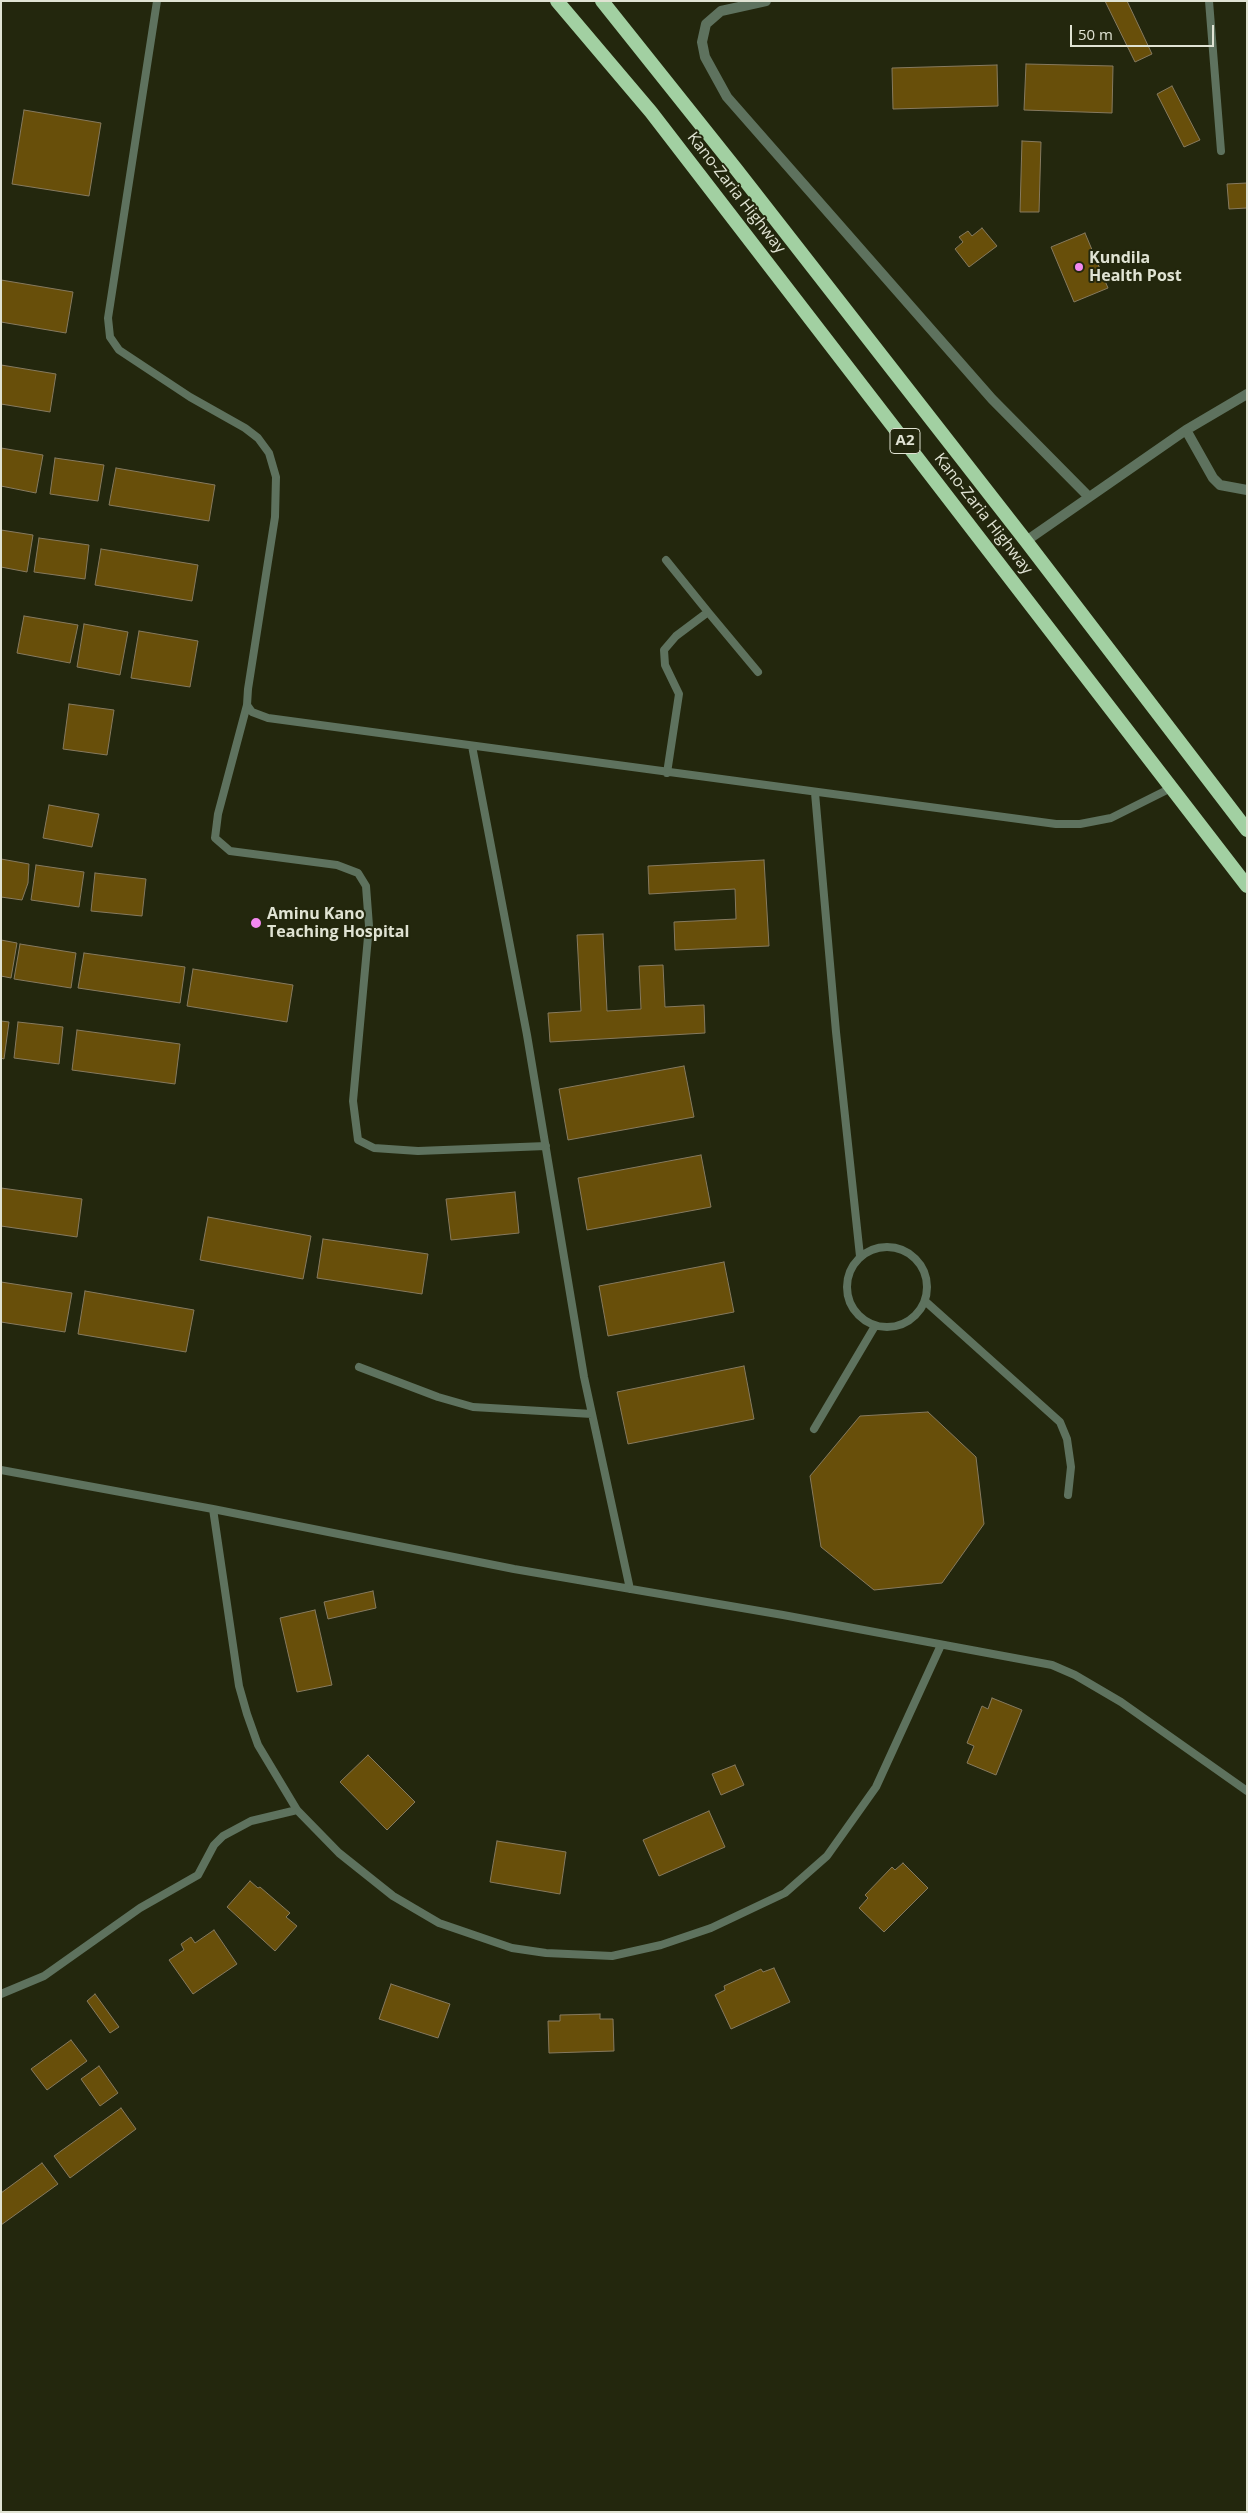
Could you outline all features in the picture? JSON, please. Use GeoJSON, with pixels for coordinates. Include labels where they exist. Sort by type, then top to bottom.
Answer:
{"type":"FeatureCollection","features":[{"type":"Feature","properties":{"kind":"highway","name":"Kano-Zaria Highway"},"geometry":{"type":"LineString","coordinates":[[557,1],[651,112],[1247,886]]}},
{"type":"Feature","properties":{"kind":"highway","name":"Kano-Zaria Highway"},"geometry":{"type":"LineString","coordinates":[[602,1],[677,93],[1247,830]]}},
{"type":"Feature","properties":{"kind":"street"},"geometry":{"type":"LineString","coordinates":[[766,1],[720,11],[706,24],[702,42],[705,58],[727,97],[992,399],[1089,497]]}},
{"type":"Feature","properties":{"kind":"street"},"geometry":{"type":"LineString","coordinates":[[1026,542],[1186,430],[1247,394]]}},
{"type":"Feature","properties":{"kind":"street"},"geometry":{"type":"LineString","coordinates":[[1186,430],[1213,478],[1220,485],[1247,490]]}},
{"type":"Feature","properties":{"kind":"lane"},"geometry":{"type":"LineString","coordinates":[[157,1],[108,318],[110,337],[119,350],[190,397],[245,428],[258,438],[269,453],[276,477],[275,517],[247,704],[218,814],[215,838],[230,851],[337,865],[358,873],[366,886],[369,926],[354,1101],[358,1140],[374,1148],[418,1151],[546,1146]]}},
{"type":"Feature","properties":{"kind":"lane"},"geometry":{"type":"LineString","coordinates":[[1209,1],[1221,151]]}},
{"type":"Feature","properties":{"kind":"lane"},"geometry":{"type":"LineString","coordinates":[[666,560],[758,672]]}},
{"type":"Feature","properties":{"kind":"lane"},"geometry":{"type":"LineString","coordinates":[[667,773],[679,694],[665,665],[664,650],[676,636],[708,612]]}},
{"type":"Feature","properties":{"kind":"lane"},"geometry":{"type":"LineString","coordinates":[[247,704],[252,712],[268,718],[1018,820],[1080,824],[1111,818],[1172,788]]}},
{"type":"Feature","properties":{"kind":"lane"},"geometry":{"type":"LineString","coordinates":[[472,746],[546,1146],[592,1414],[630,1589]]}},
{"type":"Feature","properties":{"kind":"lane"},"geometry":{"type":"LineString","coordinates":[[815,793],[836,1032],[860,1256]]}},
{"type":"Feature","properties":{"kind":"lane"},"geometry":{"type":"LineString","coordinates":[[880,1246],[900,1248],[918,1260],[927,1279],[925,1301],[913,1318],[894,1327],[875,1326],[855,1313],[846,1294],[848,1273],[860,1256],[880,1246]]}},
{"type":"Feature","properties":{"kind":"lane"},"geometry":{"type":"LineString","coordinates":[[925,1301],[1060,1422],[1067,1439],[1071,1467],[1068,1495]]}},
{"type":"Feature","properties":{"kind":"lane"},"geometry":{"type":"LineString","coordinates":[[814,1429],[875,1326]]}},
{"type":"Feature","properties":{"kind":"lane"},"geometry":{"type":"LineString","coordinates":[[359,1367],[438,1397],[473,1407],[592,1414]]}},
{"type":"Feature","properties":{"kind":"lane"},"geometry":{"type":"LineString","coordinates":[[1,1470],[214,1509],[514,1569],[1052,1666],[1075,1675],[1121,1702],[1247,1791]]}},
{"type":"Feature","properties":{"kind":"lane"},"geometry":{"type":"LineString","coordinates":[[214,1509],[239,1686],[258,1745],[297,1810],[339,1853],[393,1896],[439,1923],[512,1948],[546,1953],[612,1956],[661,1946],[710,1928],[785,1893],[828,1856],[876,1787],[941,1645]]}},
{"type":"Feature","properties":{"kind":"lane"},"geometry":{"type":"LineString","coordinates":[[1,1994],[44,1976],[125,1918],[198,1874],[214,1845],[222,1836],[251,1821],[297,1810]]}},
{"type":"Feature","properties":{"kind":"building"},"geometry":{"type":"Polygon","coordinates":[[[1105,1],[1127,1],[1152,54],[1135,62],[1105,1]]]}},
{"type":"Feature","properties":{"kind":"building"},"geometry":{"type":"Polygon","coordinates":[[[1026,64],[1113,66],[1112,113],[1024,110],[1026,64]]]}},
{"type":"Feature","properties":{"kind":"building"},"geometry":{"type":"Polygon","coordinates":[[[997,65],[998,106],[893,109],[892,68],[997,65]]]}},
{"type":"Feature","properties":{"kind":"building"},"geometry":{"type":"Polygon","coordinates":[[[1172,86],[1200,140],[1184,147],[1157,94],[1172,86]]]}},
{"type":"Feature","properties":{"kind":"building"},"geometry":{"type":"Polygon","coordinates":[[[24,110],[101,123],[89,196],[12,184],[24,110]]]}},
{"type":"Feature","properties":{"kind":"building"},"geometry":{"type":"Polygon","coordinates":[[[1022,141],[1041,142],[1039,212],[1020,212],[1022,141]]]}},
{"type":"Feature","properties":{"kind":"building"},"geometry":{"type":"Polygon","coordinates":[[[1247,183],[1247,208],[1229,209],[1227,184],[1247,183]]]}},
{"type":"Feature","properties":{"kind":"building"},"geometry":{"type":"Polygon","coordinates":[[[982,228],[997,246],[969,267],[955,249],[963,242],[959,237],[968,231],[972,236],[982,228]]]}},
{"type":"Feature","properties":{"kind":"building","name":"Kundila Health Post"},"geometry":{"type":"Polygon","coordinates":[[[1085,233],[1108,288],[1074,302],[1051,247],[1085,233]]]}},
{"type":"Feature","properties":{"kind":"building"},"geometry":{"type":"Polygon","coordinates":[[[1,280],[73,292],[66,333],[1,322],[1,280]]]}},
{"type":"Feature","properties":{"kind":"building"},"geometry":{"type":"Polygon","coordinates":[[[1,365],[56,374],[50,412],[1,404],[1,365]]]}},
{"type":"Feature","properties":{"kind":"building"},"geometry":{"type":"Polygon","coordinates":[[[1,448],[43,455],[36,493],[1,486],[1,448]]]}},
{"type":"Feature","properties":{"kind":"building"},"geometry":{"type":"Polygon","coordinates":[[[55,458],[104,465],[98,501],[50,494],[55,458]]]}},
{"type":"Feature","properties":{"kind":"building"},"geometry":{"type":"Polygon","coordinates":[[[116,468],[215,485],[209,521],[109,505],[116,468]]]}},
{"type":"Feature","properties":{"kind":"building"},"geometry":{"type":"Polygon","coordinates":[[[1,530],[33,535],[27,572],[1,567],[1,530]]]}},
{"type":"Feature","properties":{"kind":"building"},"geometry":{"type":"Polygon","coordinates":[[[39,538],[89,545],[85,579],[34,572],[39,538]]]}},
{"type":"Feature","properties":{"kind":"building"},"geometry":{"type":"Polygon","coordinates":[[[101,549],[198,565],[192,601],[95,585],[101,549]]]}},
{"type":"Feature","properties":{"kind":"building"},"geometry":{"type":"Polygon","coordinates":[[[24,616],[78,625],[70,663],[17,653],[24,616]]]}},
{"type":"Feature","properties":{"kind":"building"},"geometry":{"type":"Polygon","coordinates":[[[84,624],[128,632],[120,675],[77,667],[84,624]]]}},
{"type":"Feature","properties":{"kind":"building"},"geometry":{"type":"Polygon","coordinates":[[[139,631],[198,641],[190,687],[131,678],[139,631]]]}},
{"type":"Feature","properties":{"kind":"building"},"geometry":{"type":"Polygon","coordinates":[[[69,704],[114,710],[107,755],[63,749],[69,704]]]}},
{"type":"Feature","properties":{"kind":"building"},"geometry":{"type":"Polygon","coordinates":[[[49,805],[99,814],[92,847],[43,838],[49,805]]]}},
{"type":"Feature","properties":{"kind":"building"},"geometry":{"type":"Polygon","coordinates":[[[1,859],[29,864],[28,883],[22,900],[1,897],[1,859]]]}},
{"type":"Feature","properties":{"kind":"building"},"geometry":{"type":"Polygon","coordinates":[[[764,860],[769,946],[675,950],[674,922],[736,919],[735,889],[649,894],[648,866],[764,860]]]}},
{"type":"Feature","properties":{"kind":"building"},"geometry":{"type":"Polygon","coordinates":[[[36,865],[84,872],[79,907],[31,900],[36,865]]]}},
{"type":"Feature","properties":{"kind":"building"},"geometry":{"type":"Polygon","coordinates":[[[95,873],[146,879],[142,916],[91,911],[95,873]]]}},
{"type":"Feature","properties":{"kind":"building"},"geometry":{"type":"Polygon","coordinates":[[[603,934],[607,1011],[641,1009],[639,966],[663,965],[665,1007],[704,1005],[705,1033],[550,1042],[548,1013],[581,1011],[577,935],[603,934]]]}},
{"type":"Feature","properties":{"kind":"building"},"geometry":{"type":"Polygon","coordinates":[[[1,940],[17,943],[11,978],[1,976],[1,940]]]}},
{"type":"Feature","properties":{"kind":"building"},"geometry":{"type":"Polygon","coordinates":[[[20,944],[76,953],[71,988],[14,979],[20,944]]]}},
{"type":"Feature","properties":{"kind":"building"},"geometry":{"type":"Polygon","coordinates":[[[84,953],[185,967],[180,1003],[78,988],[84,953]]]}},
{"type":"Feature","properties":{"kind":"building"},"geometry":{"type":"Polygon","coordinates":[[[193,969],[293,985],[287,1022],[187,1006],[193,969]]]}},
{"type":"Feature","properties":{"kind":"building"},"geometry":{"type":"Polygon","coordinates":[[[1,1021],[9,1022],[4,1059],[1,1058],[1,1021]]]}},
{"type":"Feature","properties":{"kind":"building"},"geometry":{"type":"Polygon","coordinates":[[[18,1022],[63,1027],[59,1064],[14,1058],[18,1022]]]}},
{"type":"Feature","properties":{"kind":"building"},"geometry":{"type":"Polygon","coordinates":[[[77,1030],[180,1044],[175,1084],[72,1070],[77,1030]]]}},
{"type":"Feature","properties":{"kind":"building"},"geometry":{"type":"Polygon","coordinates":[[[684,1066],[694,1117],[568,1140],[559,1089],[684,1066]]]}},
{"type":"Feature","properties":{"kind":"building"},"geometry":{"type":"Polygon","coordinates":[[[701,1155],[711,1207],[587,1230],[578,1178],[701,1155]]]}},
{"type":"Feature","properties":{"kind":"building"},"geometry":{"type":"Polygon","coordinates":[[[1,1188],[82,1199],[77,1237],[1,1226],[1,1188]]]}},
{"type":"Feature","properties":{"kind":"building"},"geometry":{"type":"Polygon","coordinates":[[[515,1192],[519,1233],[451,1240],[446,1199],[515,1192]]]}},
{"type":"Feature","properties":{"kind":"building"},"geometry":{"type":"Polygon","coordinates":[[[208,1217],[311,1236],[303,1279],[200,1260],[208,1217]]]}},
{"type":"Feature","properties":{"kind":"building"},"geometry":{"type":"Polygon","coordinates":[[[323,1239],[428,1254],[422,1294],[317,1278],[323,1239]]]}},
{"type":"Feature","properties":{"kind":"building"},"geometry":{"type":"Polygon","coordinates":[[[724,1262],[734,1312],[608,1336],[599,1286],[724,1262]]]}},
{"type":"Feature","properties":{"kind":"building"},"geometry":{"type":"Polygon","coordinates":[[[1,1282],[72,1293],[65,1332],[1,1322],[1,1282]]]}},
{"type":"Feature","properties":{"kind":"building"},"geometry":{"type":"Polygon","coordinates":[[[85,1291],[194,1310],[186,1352],[78,1334],[85,1291]]]}},
{"type":"Feature","properties":{"kind":"building"},"geometry":{"type":"Polygon","coordinates":[[[744,1366],[754,1419],[628,1444],[617,1392],[744,1366]]]}},
{"type":"Feature","properties":{"kind":"building"},"geometry":{"type":"Polygon","coordinates":[[[928,1412],[976,1457],[984,1524],[942,1583],[874,1590],[821,1547],[810,1476],[860,1416],[928,1412]]]}},
{"type":"Feature","properties":{"kind":"building"},"geometry":{"type":"Polygon","coordinates":[[[373,1591],[376,1608],[328,1619],[324,1602],[373,1591]]]}},
{"type":"Feature","properties":{"kind":"building"},"geometry":{"type":"Polygon","coordinates":[[[315,1610],[332,1685],[297,1692],[280,1618],[315,1610]]]}},
{"type":"Feature","properties":{"kind":"building"},"geometry":{"type":"Polygon","coordinates":[[[992,1698],[1022,1710],[996,1775],[967,1763],[974,1746],[967,1743],[982,1706],[988,1709],[992,1698]]]}},
{"type":"Feature","properties":{"kind":"building"},"geometry":{"type":"Polygon","coordinates":[[[368,1755],[415,1802],[387,1830],[340,1782],[368,1755]]]}},
{"type":"Feature","properties":{"kind":"building"},"geometry":{"type":"Polygon","coordinates":[[[735,1765],[744,1785],[721,1795],[712,1774],[735,1765]]]}},
{"type":"Feature","properties":{"kind":"building"},"geometry":{"type":"Polygon","coordinates":[[[709,1811],[725,1847],[659,1876],[643,1840],[709,1811]]]}},
{"type":"Feature","properties":{"kind":"building"},"geometry":{"type":"Polygon","coordinates":[[[497,1841],[566,1852],[560,1894],[490,1882],[497,1841]]]}},
{"type":"Feature","properties":{"kind":"building"},"geometry":{"type":"Polygon","coordinates":[[[903,1863],[928,1888],[884,1932],[859,1908],[868,1898],[865,1895],[892,1867],[895,1870],[903,1863]]]}},
{"type":"Feature","properties":{"kind":"building"},"geometry":{"type":"Polygon","coordinates":[[[250,1881],[258,1888],[260,1887],[290,1913],[286,1917],[297,1926],[275,1951],[227,1907],[250,1881]]]}},
{"type":"Feature","properties":{"kind":"building"},"geometry":{"type":"Polygon","coordinates":[[[214,1930],[237,1964],[193,1994],[169,1960],[184,1950],[181,1944],[191,1937],[195,1943],[214,1930]]]}},
{"type":"Feature","properties":{"kind":"building"},"geometry":{"type":"Polygon","coordinates":[[[774,1968],[790,2002],[731,2029],[715,1995],[725,1990],[724,1986],[761,1969],[763,1972],[774,1968]]]}},
{"type":"Feature","properties":{"kind":"building"},"geometry":{"type":"Polygon","coordinates":[[[391,1984],[450,2004],[438,2038],[379,2019],[391,1984]]]}},
{"type":"Feature","properties":{"kind":"building"},"geometry":{"type":"Polygon","coordinates":[[[95,1994],[119,2027],[110,2033],[87,2001],[95,1994]]]}},
{"type":"Feature","properties":{"kind":"building"},"geometry":{"type":"Polygon","coordinates":[[[600,2014],[600,2019],[613,2019],[614,2051],[549,2053],[548,2021],[560,2021],[560,2015],[600,2014]]]}},
{"type":"Feature","properties":{"kind":"building"},"geometry":{"type":"Polygon","coordinates":[[[71,2040],[87,2061],[47,2090],[31,2069],[71,2040]]]}},
{"type":"Feature","properties":{"kind":"building"},"geometry":{"type":"Polygon","coordinates":[[[99,2066],[118,2093],[100,2106],[81,2079],[99,2066]]]}},
{"type":"Feature","properties":{"kind":"building"},"geometry":{"type":"Polygon","coordinates":[[[121,2108],[136,2129],[70,2178],[54,2156],[121,2108]]]}},
{"type":"Feature","properties":{"kind":"building"},"geometry":{"type":"Polygon","coordinates":[[[42,2163],[58,2184],[1,2225],[1,2193],[42,2163]]]}},
{"type":"Feature","properties":{"kind":"place","name":"Kundila Health Post"},"geometry":{"type":"Point","coordinates":[1079,267]}},
{"type":"Feature","properties":{"kind":"place","name":"Aminu Kano Teaching Hospital"},"geometry":{"type":"Point","coordinates":[256,923]}}]}
